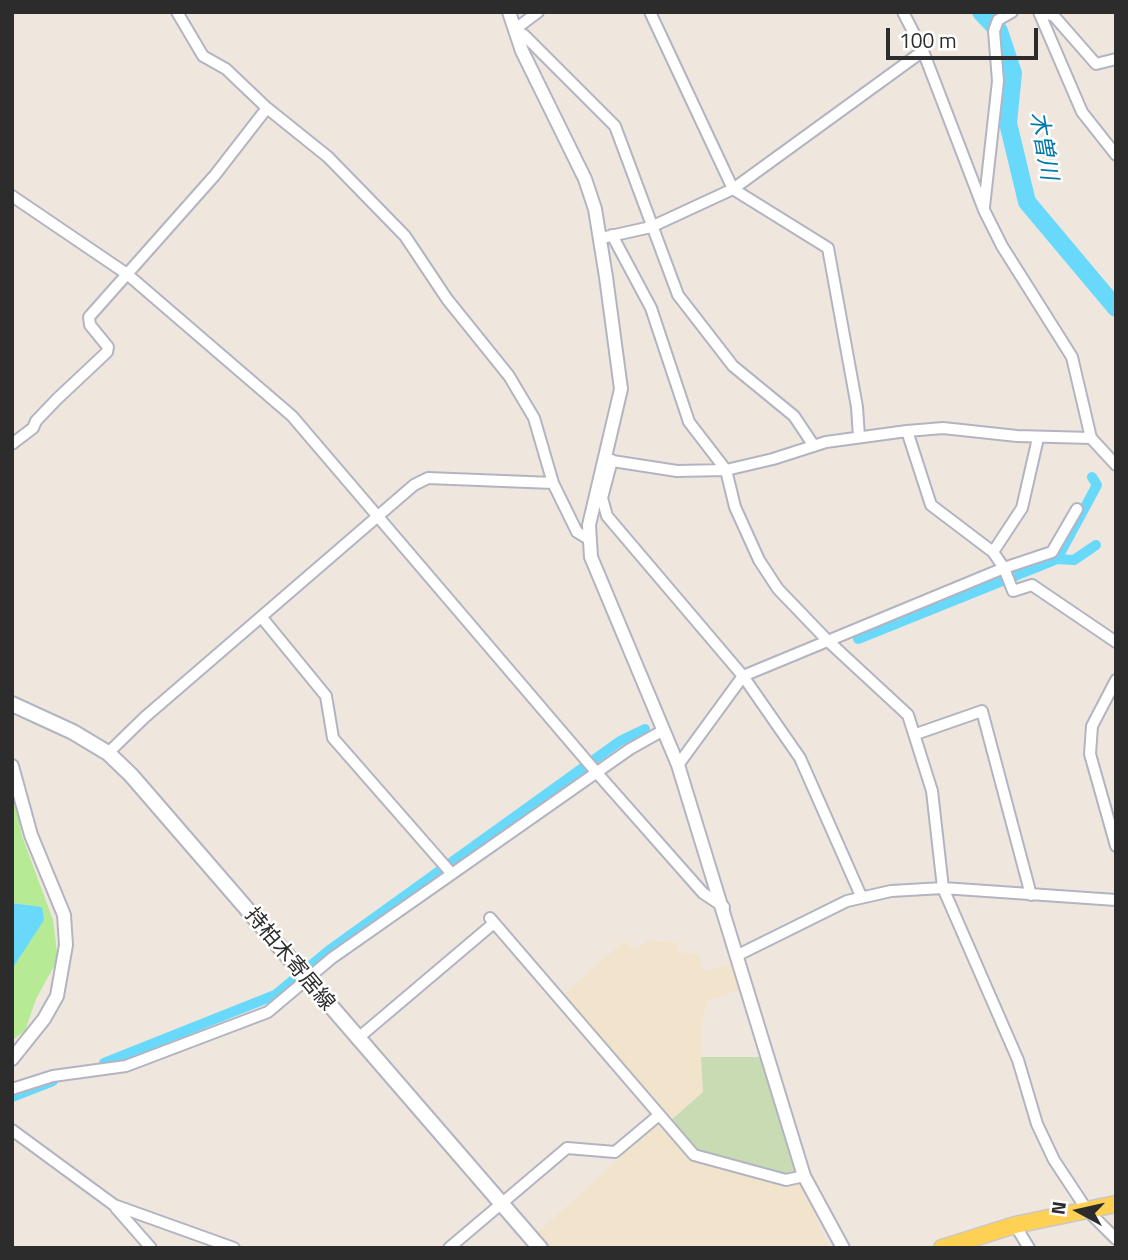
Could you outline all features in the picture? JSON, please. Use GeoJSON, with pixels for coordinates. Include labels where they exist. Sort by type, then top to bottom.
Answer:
{"type":"FeatureCollection","features":[{"type":"Feature","properties":{"kind":"main road","name":"持柏木寄居線"},"geometry":{"type":"LineString","coordinates":[[12,704],[73,732],[108,753],[540,1248]]}},
{"type":"Feature","properties":{"kind":"main road"},"geometry":{"type":"LineString","coordinates":[[942,1248],[1016,1225],[1116,1204]]}},
{"type":"Feature","properties":{"kind":"street"},"geometry":{"type":"LineString","coordinates":[[177,12],[203,56],[226,69],[267,108],[328,157],[405,236],[447,299],[509,376],[534,418],[553,482],[577,532],[587,538]]}},
{"type":"Feature","properties":{"kind":"street"},"geometry":{"type":"LineString","coordinates":[[509,12],[514,30],[586,179],[606,237],[651,308],[689,422],[726,470],[735,507],[759,560],[778,589],[827,640],[900,706],[916,734],[932,791],[943,888],[1018,1060],[1037,1124],[1054,1160],[1087,1210],[1116,1240]]}},
{"type":"Feature","properties":{"kind":"street"},"geometry":{"type":"LineString","coordinates":[[514,30],[538,12]]}},
{"type":"Feature","properties":{"kind":"street"},"geometry":{"type":"LineString","coordinates":[[650,12],[733,189],[828,248],[857,408],[859,437]]}},
{"type":"Feature","properties":{"kind":"street"},"geometry":{"type":"LineString","coordinates":[[903,12],[923,51],[984,210],[1002,246],[1072,357],[1091,438],[1116,465]]}},
{"type":"Feature","properties":{"kind":"street"},"geometry":{"type":"LineString","coordinates":[[984,210],[998,81],[994,31],[998,20],[1013,12]]}},
{"type":"Feature","properties":{"kind":"street"},"geometry":{"type":"LineString","coordinates":[[1041,12],[1054,16],[1096,64],[1116,59]]}},
{"type":"Feature","properties":{"kind":"street"},"geometry":{"type":"LineString","coordinates":[[1041,12],[1082,112],[1116,155]]}},
{"type":"Feature","properties":{"kind":"street"},"geometry":{"type":"LineString","coordinates":[[514,30],[524,35],[615,125],[678,296],[733,366],[794,416],[814,446]]}},
{"type":"Feature","properties":{"kind":"street"},"geometry":{"type":"LineString","coordinates":[[606,237],[651,226],[733,189],[923,51]]}},
{"type":"Feature","properties":{"kind":"street"},"geometry":{"type":"LineString","coordinates":[[12,444],[33,428],[50,406],[107,352],[108,346],[90,325],[89,317],[215,175],[267,108]]}},
{"type":"Feature","properties":{"kind":"street"},"geometry":{"type":"LineString","coordinates":[[12,196],[127,274],[292,416],[703,893],[724,907]]}},
{"type":"Feature","properties":{"kind":"street"},"geometry":{"type":"LineString","coordinates":[[606,237],[621,389],[602,498],[607,516],[743,676],[800,758],[861,897]]}},
{"type":"Feature","properties":{"kind":"street"},"geometry":{"type":"LineString","coordinates":[[609,460],[677,471],[726,470],[814,446],[859,437],[943,428],[1038,438],[1091,438]]}},
{"type":"Feature","properties":{"kind":"street"},"geometry":{"type":"LineString","coordinates":[[906,431],[931,505],[993,552],[1012,589],[1032,585],[1116,642]]}},
{"type":"Feature","properties":{"kind":"street"},"geometry":{"type":"LineString","coordinates":[[993,552],[1022,508],[1038,438]]}},
{"type":"Feature","properties":{"kind":"street"},"geometry":{"type":"LineString","coordinates":[[609,460],[587,538],[595,568],[677,765],[724,907],[804,1176],[843,1248]]}},
{"type":"Feature","properties":{"kind":"street"},"geometry":{"type":"LineString","coordinates":[[108,753],[145,717],[263,619],[414,485],[428,478],[553,482]]}},
{"type":"Feature","properties":{"kind":"street"},"geometry":{"type":"LineString","coordinates":[[677,765],[743,676],[827,640],[1052,552],[1077,509]]}},
{"type":"Feature","properties":{"kind":"street"},"geometry":{"type":"LineString","coordinates":[[263,619],[326,696],[333,738],[451,872]]}},
{"type":"Feature","properties":{"kind":"street"},"geometry":{"type":"LineString","coordinates":[[1116,680],[1092,726],[1090,754],[1116,846]]}},
{"type":"Feature","properties":{"kind":"street"},"geometry":{"type":"LineString","coordinates":[[916,734],[982,711],[1031,895]]}},
{"type":"Feature","properties":{"kind":"street"},"geometry":{"type":"LineString","coordinates":[[12,1089],[52,1076],[125,1066],[258,1017],[278,1005],[332,958],[451,872],[596,771],[662,731]]}},
{"type":"Feature","properties":{"kind":"street"},"geometry":{"type":"LineString","coordinates":[[12,766],[32,835],[64,915],[66,944],[57,996],[44,1019],[12,1059]]}},
{"type":"Feature","properties":{"kind":"street"},"geometry":{"type":"LineString","coordinates":[[738,955],[861,897],[891,891],[943,888],[1116,900]]}},
{"type":"Feature","properties":{"kind":"street"},"geometry":{"type":"LineString","coordinates":[[356,1039],[492,921],[659,1115],[700,1157],[786,1180],[804,1176]]}},
{"type":"Feature","properties":{"kind":"street"},"geometry":{"type":"LineString","coordinates":[[449,1248],[567,1148],[615,1153],[659,1115]]}},
{"type":"Feature","properties":{"kind":"street"},"geometry":{"type":"LineString","coordinates":[[12,1130],[114,1205],[151,1248]]}},
{"type":"Feature","properties":{"kind":"street"},"geometry":{"type":"LineString","coordinates":[[114,1205],[234,1248]]}},
{"type":"Feature","properties":{"kind":"street"},"geometry":{"type":"LineString","coordinates":[[1016,1225],[1029,1248]]}},
{"type":"Feature","properties":{"kind":"shaded area"},"geometry":{"type":"Polygon","coordinates":[[[648,940],[677,943],[677,952],[698,954],[704,971],[730,964],[739,990],[707,1001],[701,1028],[703,1092],[670,1121],[563,995],[624,941],[635,950],[648,940]]]}},
{"type":"Feature","properties":{"kind":"shaded area"},"geometry":{"type":"Polygon","coordinates":[[[659,1122],[800,1180],[829,1248],[549,1248],[536,1234],[659,1122]]]}},
{"type":"Feature","properties":{"kind":"green space"},"geometry":{"type":"Polygon","coordinates":[[[12,782],[22,836],[53,920],[58,959],[36,999],[25,1031],[12,1040],[12,969],[41,907],[12,903],[12,782]]]}},
{"type":"Feature","properties":{"kind":"green space"},"geometry":{"type":"Polygon","coordinates":[[[701,1057],[762,1057],[796,1173],[786,1176],[698,1154],[670,1121],[703,1092],[701,1057]]]}},
{"type":"Feature","properties":{"kind":"water"},"geometry":{"type":"Polygon","coordinates":[[[12,903],[42,907],[44,920],[12,969],[12,903]]]}},
{"type":"Feature","properties":{"kind":"waterway","name":"木曽川"},"geometry":{"type":"LineString","coordinates":[[981,12],[999,31],[1013,73],[1008,123],[1027,202],[1116,308]]}},
{"type":"Feature","properties":{"kind":"waterway"},"geometry":{"type":"LineString","coordinates":[[1057,559],[1097,485],[1092,477]]}},
{"type":"Feature","properties":{"kind":"waterway"},"geometry":{"type":"LineString","coordinates":[[858,639],[1057,559],[1074,560],[1096,545]]}},
{"type":"Feature","properties":{"kind":"waterway"},"geometry":{"type":"LineString","coordinates":[[104,1063],[275,995],[328,951],[620,741],[645,729]]}},
{"type":"Feature","properties":{"kind":"waterway"},"geometry":{"type":"LineString","coordinates":[[12,1097],[53,1081]]}}]}
